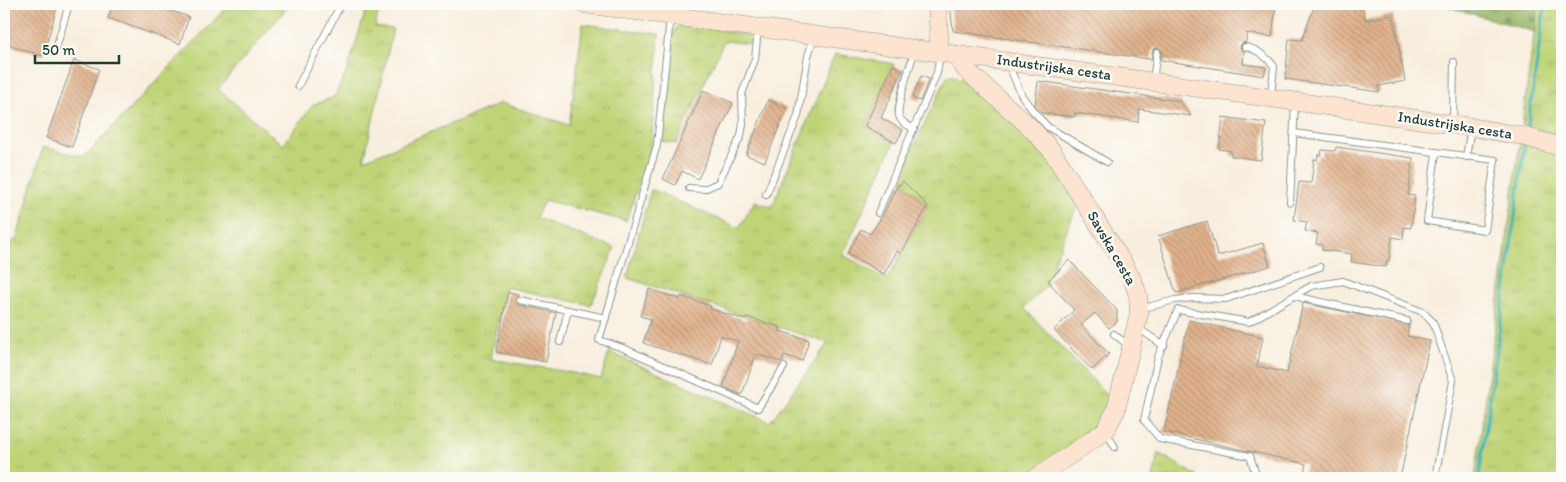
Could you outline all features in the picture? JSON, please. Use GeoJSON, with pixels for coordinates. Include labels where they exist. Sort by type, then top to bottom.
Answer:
{"type":"FeatureCollection","features":[{"type":"Feature","properties":{"kind":"street","name":"Industrijska cesta"},"geometry":{"type":"LineString","coordinates":[[585,4],[1454,124],[1527,137],[1562,147]]}},
{"type":"Feature","properties":{"kind":"street"},"geometry":{"type":"LineString","coordinates":[[937,4],[940,53]]}},
{"type":"Feature","properties":{"kind":"street","name":"Savska cesta"},"geometry":{"type":"LineString","coordinates":[[959,55],[959,60],[965,70],[1031,128],[1056,156],[1123,263],[1138,294],[1137,327],[1116,410],[1105,431],[1036,478]]}},
{"type":"Feature","properties":{"kind":"lane"},"geometry":{"type":"LineString","coordinates":[[55,52],[69,4]]}},
{"type":"Feature","properties":{"kind":"lane"},"geometry":{"type":"LineString","coordinates":[[298,86],[341,4]]}},
{"type":"Feature","properties":{"kind":"lane"},"geometry":{"type":"LineString","coordinates":[[670,16],[657,145],[599,340],[623,348],[758,408],[784,367]]}},
{"type":"Feature","properties":{"kind":"lane"},"geometry":{"type":"LineString","coordinates":[[689,188],[704,189],[718,183],[740,136],[743,124],[742,94],[755,59],[759,28]]}},
{"type":"Feature","properties":{"kind":"lane"},"geometry":{"type":"LineString","coordinates":[[766,195],[798,116],[808,56],[814,35]]}},
{"type":"Feature","properties":{"kind":"lane"},"geometry":{"type":"LineString","coordinates":[[1245,46],[1263,54],[1274,66],[1271,98]]}},
{"type":"Feature","properties":{"kind":"lane"},"geometry":{"type":"LineString","coordinates":[[914,129],[904,123],[898,114],[915,49]]}},
{"type":"Feature","properties":{"kind":"lane"},"geometry":{"type":"LineString","coordinates":[[1153,81],[1157,52]]}},
{"type":"Feature","properties":{"kind":"lane"},"geometry":{"type":"LineString","coordinates":[[878,212],[937,73],[940,53]]}},
{"type":"Feature","properties":{"kind":"lane"},"geometry":{"type":"LineString","coordinates":[[1006,61],[1022,96],[1048,127],[1107,162]]}},
{"type":"Feature","properties":{"kind":"lane"},"geometry":{"type":"LineString","coordinates":[[1454,62],[1454,124]]}},
{"type":"Feature","properties":{"kind":"lane"},"geometry":{"type":"LineString","coordinates":[[1290,202],[1295,101]]}},
{"type":"Feature","properties":{"kind":"lane"},"geometry":{"type":"LineString","coordinates":[[1466,157],[1471,127]]}},
{"type":"Feature","properties":{"kind":"lane"},"geometry":{"type":"LineString","coordinates":[[1294,133],[1495,160],[1485,230],[1427,221],[1436,153]]}},
{"type":"Feature","properties":{"kind":"lane"},"geometry":{"type":"LineString","coordinates":[[1139,309],[1192,298],[1226,299],[1320,267]]}},
{"type":"Feature","properties":{"kind":"lane"},"geometry":{"type":"LineString","coordinates":[[1257,478],[1250,456],[1160,439],[1144,420],[1158,357],[1178,310],[1249,322],[1312,286],[1343,281],[1423,312],[1434,322],[1453,381],[1435,478]]}},
{"type":"Feature","properties":{"kind":"lane"},"geometry":{"type":"LineString","coordinates":[[1294,296],[1407,321]]}},
{"type":"Feature","properties":{"kind":"lane"},"geometry":{"type":"LineString","coordinates":[[520,300],[606,318]]}},
{"type":"Feature","properties":{"kind":"lane"},"geometry":{"type":"LineString","coordinates":[[560,342],[568,310]]}},
{"type":"Feature","properties":{"kind":"lane"},"geometry":{"type":"LineString","coordinates":[[1137,327],[1164,346]]}},
{"type":"Feature","properties":{"kind":"lane"},"geometry":{"type":"LineString","coordinates":[[1114,334],[1131,348]]}},
{"type":"Feature","properties":{"kind":"lane"},"geometry":{"type":"LineString","coordinates":[[1105,431],[1115,447]]}},
{"type":"Feature","properties":{"kind":"green space"},"geometry":{"type":"Polygon","coordinates":[[[230,4],[290,4],[218,89],[283,145],[313,105],[334,97],[347,71],[368,4],[380,4],[375,27],[393,29],[364,160],[501,103],[569,125],[583,24],[659,34],[651,150],[626,221],[544,200],[536,218],[615,248],[591,305],[505,287],[491,359],[601,379],[609,352],[770,422],[828,343],[627,278],[651,189],[739,228],[755,201],[772,207],[835,54],[894,64],[865,126],[894,143],[843,255],[887,279],[928,206],[899,177],[948,75],[964,79],[1047,154],[1077,206],[1053,264],[1056,266],[1045,280],[1048,284],[1024,308],[1108,396],[1104,410],[1097,423],[1076,444],[1026,478],[4,478],[4,243],[16,241],[43,147],[84,157],[230,4]]]}},
{"type":"Feature","properties":{"kind":"green space"},"geometry":{"type":"Polygon","coordinates":[[[1438,4],[1538,4],[1535,32],[1438,4]]]}},
{"type":"Feature","properties":{"kind":"green space"},"geometry":{"type":"Polygon","coordinates":[[[1538,4],[1562,4],[1562,136],[1522,125],[1538,4]]]}},
{"type":"Feature","properties":{"kind":"green space"},"geometry":{"type":"Polygon","coordinates":[[[684,24],[753,36],[752,44],[724,41],[676,144],[662,141],[672,40],[675,29],[684,24]]]}},
{"type":"Feature","properties":{"kind":"green space"},"geometry":{"type":"Polygon","coordinates":[[[1520,142],[1562,153],[1562,478],[1475,478],[1520,142]]]}},
{"type":"Feature","properties":{"kind":"green space"},"geometry":{"type":"Polygon","coordinates":[[[1158,453],[1201,478],[1153,478],[1158,453]]]}},
{"type":"Feature","properties":{"kind":"building"},"geometry":{"type":"Polygon","coordinates":[[[4,4],[58,4],[43,56],[4,44],[4,4]]]}},
{"type":"Feature","properties":{"kind":"building"},"geometry":{"type":"Polygon","coordinates":[[[113,4],[151,4],[189,17],[180,44],[108,18],[113,4]]]}},
{"type":"Feature","properties":{"kind":"building"},"geometry":{"type":"Polygon","coordinates":[[[950,4],[1276,4],[1272,37],[1247,33],[1246,42],[1240,46],[1244,52],[1243,64],[1266,67],[1264,76],[1161,60],[1162,51],[1158,47],[1153,49],[1151,59],[1149,59],[953,31],[950,4]]]}},
{"type":"Feature","properties":{"kind":"building"},"geometry":{"type":"Polygon","coordinates":[[[1315,4],[1362,4],[1365,20],[1393,15],[1405,81],[1378,86],[1380,92],[1285,79],[1289,39],[1302,40],[1315,4]]]}},
{"type":"Feature","properties":{"kind":"building"},"geometry":{"type":"Polygon","coordinates":[[[74,60],[99,69],[72,147],[46,138],[74,60]]]}},
{"type":"Feature","properties":{"kind":"building"},"geometry":{"type":"Polygon","coordinates":[[[893,65],[903,70],[881,118],[903,130],[896,143],[865,126],[893,65]]]}},
{"type":"Feature","properties":{"kind":"building"},"geometry":{"type":"Polygon","coordinates":[[[921,76],[929,79],[920,101],[912,98],[921,76]]]}},
{"type":"Feature","properties":{"kind":"building"},"geometry":{"type":"Polygon","coordinates":[[[1038,81],[1180,101],[1191,116],[1139,109],[1138,122],[1075,113],[1074,117],[1042,113],[1035,105],[1038,81]]]}},
{"type":"Feature","properties":{"kind":"building"},"geometry":{"type":"Polygon","coordinates":[[[703,90],[733,103],[698,179],[682,171],[675,185],[663,179],[703,90]]]}},
{"type":"Feature","properties":{"kind":"building"},"geometry":{"type":"Polygon","coordinates":[[[768,100],[787,108],[765,162],[746,155],[768,100]]]}},
{"type":"Feature","properties":{"kind":"building"},"geometry":{"type":"Polygon","coordinates":[[[1223,117],[1266,123],[1261,160],[1231,156],[1231,151],[1219,149],[1223,117]]]}},
{"type":"Feature","properties":{"kind":"building"},"geometry":{"type":"Polygon","coordinates":[[[1336,147],[1413,158],[1408,195],[1415,196],[1411,228],[1404,227],[1403,239],[1392,237],[1389,261],[1387,260],[1386,267],[1351,262],[1352,254],[1322,250],[1322,245],[1316,244],[1318,233],[1305,231],[1307,222],[1294,220],[1299,182],[1311,183],[1314,159],[1317,160],[1322,150],[1335,151],[1336,147]]]}},
{"type":"Feature","properties":{"kind":"building"},"geometry":{"type":"Polygon","coordinates":[[[903,181],[928,206],[901,254],[897,251],[884,274],[848,254],[861,229],[870,234],[883,215],[898,184],[900,185],[903,181]]]}},
{"type":"Feature","properties":{"kind":"building"},"geometry":{"type":"Polygon","coordinates":[[[1207,221],[1218,256],[1263,243],[1270,266],[1176,293],[1158,236],[1207,221]]]}},
{"type":"Feature","properties":{"kind":"building"},"geometry":{"type":"Polygon","coordinates":[[[1069,260],[1117,310],[1117,322],[1109,328],[1095,313],[1081,325],[1109,354],[1092,370],[1054,330],[1074,310],[1048,281],[1069,260]]]}},
{"type":"Feature","properties":{"kind":"building"},"geometry":{"type":"Polygon","coordinates":[[[649,289],[680,299],[681,296],[711,306],[710,309],[746,320],[747,317],[780,327],[779,331],[809,340],[802,361],[784,355],[782,362],[756,354],[742,395],[723,387],[738,341],[721,336],[712,365],[643,343],[651,319],[640,316],[649,289]]]}},
{"type":"Feature","properties":{"kind":"building"},"geometry":{"type":"Polygon","coordinates":[[[508,292],[518,294],[515,301],[519,305],[556,313],[546,362],[496,352],[508,292]]]}},
{"type":"Feature","properties":{"kind":"building"},"geometry":{"type":"Polygon","coordinates":[[[1303,303],[1409,325],[1407,336],[1430,341],[1400,478],[1303,478],[1306,464],[1164,432],[1189,320],[1263,337],[1257,366],[1287,373],[1303,303]]]}},
{"type":"Feature","properties":{"kind":"waterway"},"geometry":{"type":"LineString","coordinates":[[1527,132],[1545,4]]}},
{"type":"Feature","properties":{"kind":"waterway"},"geometry":{"type":"LineString","coordinates":[[1479,478],[1525,143]]}}]}
